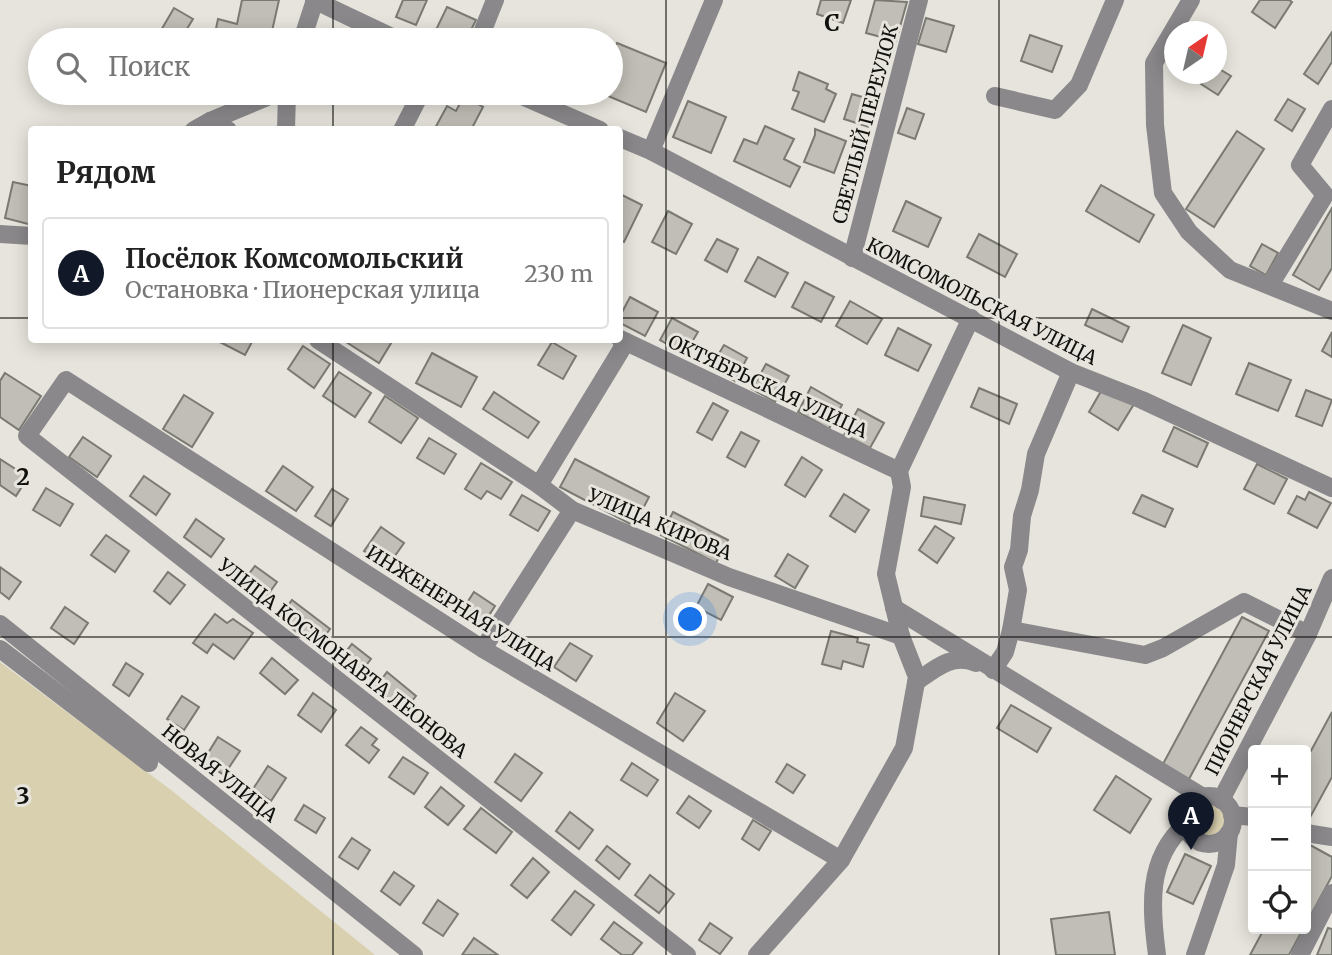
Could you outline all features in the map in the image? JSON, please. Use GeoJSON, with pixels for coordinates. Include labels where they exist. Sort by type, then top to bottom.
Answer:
{"type":"FeatureCollection","features":[{"type":"Feature","properties":{"kind":"street"},"geometry":{"type":"LineString","coordinates":[[306,28],[314,0],[373,28]]}},
{"type":"Feature","properties":{"kind":"street"},"geometry":{"type":"LineString","coordinates":[[484,28],[495,0]]}},
{"type":"Feature","properties":{"kind":"street"},"geometry":{"type":"LineString","coordinates":[[651,151],[714,0]]}},
{"type":"Feature","properties":{"kind":"street","name":"СВЕТЛЫЙ ПЕРЕУЛОК"},"geometry":{"type":"LineString","coordinates":[[852,258],[919,0]]}},
{"type":"Feature","properties":{"kind":"street"},"geometry":{"type":"LineString","coordinates":[[995,96],[1055,110],[1079,85],[1115,0]]}},
{"type":"Feature","properties":{"kind":"street"},"geometry":{"type":"LineString","coordinates":[[1191,0],[1154,64],[1155,125],[1163,192],[1189,232],[1230,270],[1332,311]]}},
{"type":"Feature","properties":{"kind":"street"},"geometry":{"type":"LineString","coordinates":[[202,125],[249,105]]}},
{"type":"Feature","properties":{"kind":"street"},"geometry":{"type":"LineString","coordinates":[[286,126],[287,105]]}},
{"type":"Feature","properties":{"kind":"street"},"geometry":{"type":"LineString","coordinates":[[404,126],[415,105]]}},
{"type":"Feature","properties":{"kind":"street"},"geometry":{"type":"LineString","coordinates":[[543,105],[591,126]]}},
{"type":"Feature","properties":{"kind":"street"},"geometry":{"type":"LineString","coordinates":[[1270,285],[1325,195],[1300,164],[1332,109]]}},
{"type":"Feature","properties":{"kind":"street","name":"КОМСОМОЛЬСКАЯ УЛИЦА"},"geometry":{"type":"LineString","coordinates":[[623,139],[651,151],[1071,372],[1142,400],[1332,488]]}},
{"type":"Feature","properties":{"kind":"street"},"geometry":{"type":"LineString","coordinates":[[0,234],[28,236]]}},
{"type":"Feature","properties":{"kind":"street"},"geometry":{"type":"LineString","coordinates":[[757,955],[841,860],[904,748],[917,677],[901,636],[886,573],[902,487],[900,471],[971,318]]}},
{"type":"Feature","properties":{"kind":"street","name":"ОКТЯБРЬСКАЯ УЛИЦА"},"geometry":{"type":"LineString","coordinates":[[623,341],[900,471]]}},
{"type":"Feature","properties":{"kind":"street","name":"УЛИЦА КИРОВА"},"geometry":{"type":"LineString","coordinates":[[323,343],[539,485],[572,510],[729,577],[901,636]]}},
{"type":"Feature","properties":{"kind":"street"},"geometry":{"type":"LineString","coordinates":[[539,485],[622,343]]}},
{"type":"Feature","properties":{"kind":"street"},"geometry":{"type":"LineString","coordinates":[[993,670],[1006,652],[1011,630],[1018,590],[1013,567],[1019,551],[1022,516],[1036,454],[1071,372]]}},
{"type":"Feature","properties":{"kind":"street","name":"ИНЖЕНЕРНАЯ УЛИЦА"},"geometry":{"type":"LineString","coordinates":[[66,380],[483,649],[841,860]]}},
{"type":"Feature","properties":{"kind":"street","name":"УЛИЦА КОСМОНАВТА ЛЕОНОВА"},"geometry":{"type":"LineString","coordinates":[[66,380],[27,436],[687,955]]}},
{"type":"Feature","properties":{"kind":"street"},"geometry":{"type":"LineString","coordinates":[[483,649],[572,510]]}},
{"type":"Feature","properties":{"kind":"street","name":"ПИОНЕРСКАЯ УЛИЦА"},"geometry":{"type":"LineString","coordinates":[[1212,798],[1308,634],[1332,578]]}},
{"type":"Feature","properties":{"kind":"street"},"geometry":{"type":"LineString","coordinates":[[1011,630],[1145,654],[1163,648],[1244,602],[1308,634]]}},
{"type":"Feature","properties":{"kind":"street"},"geometry":{"type":"LineString","coordinates":[[894,608],[993,670],[1212,798]]}},
{"type":"Feature","properties":{"kind":"street","name":"НОВАЯ УЛИЦА"},"geometry":{"type":"LineString","coordinates":[[0,624],[414,955]]}},
{"type":"Feature","properties":{"kind":"street"},"geometry":{"type":"LineString","coordinates":[[0,649],[149,763]]}},
{"type":"Feature","properties":{"kind":"street"},"geometry":{"type":"LineString","coordinates":[[916,682],[940,665],[963,658],[993,670]]}},
{"type":"Feature","properties":{"kind":"street","name":"ПИОНЕРСКАЯ УЛИЦА"},"geometry":{"type":"LineString","coordinates":[[1157,955],[1152,911],[1153,881],[1165,850],[1185,825],[1188,807],[1195,800],[1212,798],[1228,806],[1231,824]]}},
{"type":"Feature","properties":{"kind":"street"},"geometry":{"type":"LineString","coordinates":[[1185,825],[1189,834],[1205,844],[1223,840],[1231,824],[1248,819]]}},
{"type":"Feature","properties":{"kind":"street"},"geometry":{"type":"LineString","coordinates":[[1195,955],[1226,864],[1231,824]]}},
{"type":"Feature","properties":{"kind":"street"},"geometry":{"type":"LineString","coordinates":[[1311,834],[1332,837]]}},
{"type":"Feature","properties":{"kind":"street"},"geometry":{"type":"LineString","coordinates":[[1300,955],[1332,893]]}},
{"type":"Feature","properties":{"kind":"shaded area"},"geometry":{"type":"Polygon","coordinates":[[[0,662],[171,790],[375,955],[0,955],[0,662]]]}},
{"type":"Feature","properties":{"kind":"shaded area"},"geometry":{"type":"Polygon","coordinates":[[[1209,805],[1219,810],[1224,820],[1219,830],[1209,835],[1199,830],[1194,820],[1199,810],[1209,805]]]}},
{"type":"Feature","properties":{"kind":"building"},"geometry":{"type":"Polygon","coordinates":[[[242,0],[279,0],[273,28],[216,28],[218,19],[237,24],[242,0]]]}},
{"type":"Feature","properties":{"kind":"building"},"geometry":{"type":"Polygon","coordinates":[[[403,0],[427,0],[416,25],[396,17],[403,0]]]}},
{"type":"Feature","properties":{"kind":"building"},"geometry":{"type":"Polygon","coordinates":[[[821,0],[851,0],[843,23],[817,14],[821,0]]]}},
{"type":"Feature","properties":{"kind":"building"},"geometry":{"type":"Polygon","coordinates":[[[875,0],[907,2],[896,41],[866,33],[875,0]]]}},
{"type":"Feature","properties":{"kind":"building"},"geometry":{"type":"Polygon","coordinates":[[[1260,0],[1292,2],[1275,28],[1252,12],[1260,0]]]}},
{"type":"Feature","properties":{"kind":"building"},"geometry":{"type":"Polygon","coordinates":[[[447,7],[476,20],[472,28],[437,28],[447,7]]]}},
{"type":"Feature","properties":{"kind":"building"},"geometry":{"type":"Polygon","coordinates":[[[174,8],[193,19],[187,28],[162,28],[174,8]]]}},
{"type":"Feature","properties":{"kind":"building"},"geometry":{"type":"Polygon","coordinates":[[[926,18],[954,26],[946,52],[918,44],[926,18]]]}},
{"type":"Feature","properties":{"kind":"building"},"geometry":{"type":"Polygon","coordinates":[[[1332,32],[1332,62],[1318,84],[1304,74],[1332,32]]]}},
{"type":"Feature","properties":{"kind":"building"},"geometry":{"type":"Polygon","coordinates":[[[1030,35],[1062,46],[1052,72],[1021,61],[1030,35]]]}},
{"type":"Feature","properties":{"kind":"building"},"geometry":{"type":"Polygon","coordinates":[[[623,45],[666,63],[646,112],[623,102],[623,45]]]}},
{"type":"Feature","properties":{"kind":"building"},"geometry":{"type":"Polygon","coordinates":[[[799,72],[828,84],[826,89],[836,94],[824,122],[792,109],[799,92],[793,90],[799,72]]]}},
{"type":"Feature","properties":{"kind":"building"},"geometry":{"type":"Polygon","coordinates":[[[1201,84],[1226,84],[1218,95],[1201,84]]]}},
{"type":"Feature","properties":{"kind":"building"},"geometry":{"type":"Polygon","coordinates":[[[852,94],[876,101],[869,127],[844,119],[852,94]]]}},
{"type":"Feature","properties":{"kind":"building"},"geometry":{"type":"Polygon","coordinates":[[[1288,99],[1305,109],[1292,131],[1275,120],[1288,99]]]}},
{"type":"Feature","properties":{"kind":"building"},"geometry":{"type":"Polygon","coordinates":[[[688,101],[726,117],[711,153],[673,137],[688,101]]]}},
{"type":"Feature","properties":{"kind":"building"},"geometry":{"type":"Polygon","coordinates":[[[459,105],[483,107],[473,126],[436,126],[447,106],[456,111],[459,105]]]}},
{"type":"Feature","properties":{"kind":"building"},"geometry":{"type":"Polygon","coordinates":[[[907,108],[924,114],[915,139],[898,133],[907,108]]]}},
{"type":"Feature","properties":{"kind":"building"},"geometry":{"type":"Polygon","coordinates":[[[765,126],[794,139],[784,159],[800,167],[790,187],[734,161],[744,139],[757,144],[765,126]]]}},
{"type":"Feature","properties":{"kind":"building"},"geometry":{"type":"Polygon","coordinates":[[[815,129],[846,141],[834,173],[804,162],[815,129]]]}},
{"type":"Feature","properties":{"kind":"building"},"geometry":{"type":"Polygon","coordinates":[[[1237,131],[1264,149],[1214,227],[1186,209],[1237,131]]]}},
{"type":"Feature","properties":{"kind":"building"},"geometry":{"type":"Polygon","coordinates":[[[13,182],[28,185],[28,224],[5,218],[13,182]]]}},
{"type":"Feature","properties":{"kind":"building"},"geometry":{"type":"Polygon","coordinates":[[[1101,185],[1154,215],[1139,242],[1086,211],[1101,185]]]}},
{"type":"Feature","properties":{"kind":"building"},"geometry":{"type":"Polygon","coordinates":[[[623,196],[642,205],[623,242],[623,196]]]}},
{"type":"Feature","properties":{"kind":"building"},"geometry":{"type":"Polygon","coordinates":[[[906,201],[941,218],[928,247],[893,231],[906,201]]]}},
{"type":"Feature","properties":{"kind":"building"},"geometry":{"type":"Polygon","coordinates":[[[1332,208],[1332,268],[1319,290],[1293,275],[1332,208]]]}},
{"type":"Feature","properties":{"kind":"building"},"geometry":{"type":"Polygon","coordinates":[[[668,211],[692,224],[676,254],[652,242],[668,211]]]}},
{"type":"Feature","properties":{"kind":"building"},"geometry":{"type":"Polygon","coordinates":[[[979,234],[1017,254],[1005,277],[967,257],[979,234]]]}},
{"type":"Feature","properties":{"kind":"building"},"geometry":{"type":"Polygon","coordinates":[[[717,239],[738,249],[727,272],[705,260],[717,239]]]}},
{"type":"Feature","properties":{"kind":"building"},"geometry":{"type":"Polygon","coordinates":[[[1262,244],[1278,253],[1266,275],[1250,266],[1262,244]]]}},
{"type":"Feature","properties":{"kind":"building"},"geometry":{"type":"Polygon","coordinates":[[[758,257],[788,273],[775,297],[745,281],[758,257]]]}},
{"type":"Feature","properties":{"kind":"building"},"geometry":{"type":"Polygon","coordinates":[[[805,282],[834,297],[821,322],[792,307],[805,282]]]}},
{"type":"Feature","properties":{"kind":"building"},"geometry":{"type":"Polygon","coordinates":[[[630,297],[658,312],[645,336],[623,325],[623,310],[630,297]]]}},
{"type":"Feature","properties":{"kind":"building"},"geometry":{"type":"Polygon","coordinates":[[[850,301],[882,319],[867,344],[836,326],[850,301]]]}},
{"type":"Feature","properties":{"kind":"building"},"geometry":{"type":"Polygon","coordinates":[[[1092,309],[1129,327],[1122,342],[1085,325],[1092,309]]]}},
{"type":"Feature","properties":{"kind":"building"},"geometry":{"type":"Polygon","coordinates":[[[672,318],[698,332],[685,354],[660,340],[672,318]]]}},
{"type":"Feature","properties":{"kind":"building"},"geometry":{"type":"Polygon","coordinates":[[[1183,325],[1211,338],[1191,385],[1162,373],[1183,325]]]}},
{"type":"Feature","properties":{"kind":"building"},"geometry":{"type":"Polygon","coordinates":[[[898,328],[931,345],[918,371],[885,355],[898,328]]]}},
{"type":"Feature","properties":{"kind":"building"},"geometry":{"type":"Polygon","coordinates":[[[1332,332],[1332,357],[1322,351],[1332,332]]]}},
{"type":"Feature","properties":{"kind":"building"},"geometry":{"type":"Polygon","coordinates":[[[222,343],[251,343],[245,355],[222,343]]]}},
{"type":"Feature","properties":{"kind":"building"},"geometry":{"type":"Polygon","coordinates":[[[348,343],[391,343],[379,363],[348,343]]]}},
{"type":"Feature","properties":{"kind":"building"},"geometry":{"type":"Polygon","coordinates":[[[551,343],[576,356],[563,379],[538,365],[551,343]]]}},
{"type":"Feature","properties":{"kind":"building"},"geometry":{"type":"Polygon","coordinates":[[[724,345],[747,358],[735,381],[711,367],[724,345]]]}},
{"type":"Feature","properties":{"kind":"building"},"geometry":{"type":"Polygon","coordinates":[[[303,346],[330,364],[314,388],[288,369],[303,346]]]}},
{"type":"Feature","properties":{"kind":"building"},"geometry":{"type":"Polygon","coordinates":[[[432,353],[477,377],[461,407],[416,383],[432,353]]]}},
{"type":"Feature","properties":{"kind":"building"},"geometry":{"type":"Polygon","coordinates":[[[1249,363],[1291,380],[1278,411],[1236,394],[1249,363]]]}},
{"type":"Feature","properties":{"kind":"building"},"geometry":{"type":"Polygon","coordinates":[[[766,364],[789,376],[775,402],[752,389],[766,364]]]}},
{"type":"Feature","properties":{"kind":"building"},"geometry":{"type":"Polygon","coordinates":[[[339,372],[371,393],[355,417],[323,396],[339,372]]]}},
{"type":"Feature","properties":{"kind":"building"},"geometry":{"type":"Polygon","coordinates":[[[5,373],[41,396],[19,430],[0,417],[0,381],[5,373]]]}},
{"type":"Feature","properties":{"kind":"building"},"geometry":{"type":"Polygon","coordinates":[[[1104,386],[1134,404],[1118,430],[1089,412],[1104,386]]]}},
{"type":"Feature","properties":{"kind":"building"},"geometry":{"type":"Polygon","coordinates":[[[811,387],[842,405],[829,429],[798,412],[811,387]]]}},
{"type":"Feature","properties":{"kind":"building"},"geometry":{"type":"Polygon","coordinates":[[[979,388],[1017,404],[1009,424],[971,407],[979,388]]]}},
{"type":"Feature","properties":{"kind":"building"},"geometry":{"type":"Polygon","coordinates":[[[1306,390],[1332,400],[1322,426],[1296,416],[1306,390]]]}},
{"type":"Feature","properties":{"kind":"building"},"geometry":{"type":"Polygon","coordinates":[[[494,392],[539,422],[528,438],[483,409],[494,392]]]}},
{"type":"Feature","properties":{"kind":"building"},"geometry":{"type":"Polygon","coordinates":[[[184,395],[213,413],[192,447],[163,429],[184,395]]]}},
{"type":"Feature","properties":{"kind":"building"},"geometry":{"type":"Polygon","coordinates":[[[385,396],[418,418],[401,443],[369,422],[385,396]]]}},
{"type":"Feature","properties":{"kind":"building"},"geometry":{"type":"Polygon","coordinates":[[[713,403],[728,411],[712,440],[697,432],[713,403]]]}},
{"type":"Feature","properties":{"kind":"building"},"geometry":{"type":"Polygon","coordinates":[[[858,409],[884,423],[870,448],[844,435],[858,409]]]}},
{"type":"Feature","properties":{"kind":"building"},"geometry":{"type":"Polygon","coordinates":[[[1174,427],[1208,443],[1197,467],[1163,451],[1174,427]]]}},
{"type":"Feature","properties":{"kind":"building"},"geometry":{"type":"Polygon","coordinates":[[[741,432],[759,441],[745,467],[727,457],[741,432]]]}},
{"type":"Feature","properties":{"kind":"building"},"geometry":{"type":"Polygon","coordinates":[[[83,437],[111,456],[97,477],[69,457],[83,437]]]}},
{"type":"Feature","properties":{"kind":"building"},"geometry":{"type":"Polygon","coordinates":[[[429,438],[456,454],[444,474],[417,458],[429,438]]]}},
{"type":"Feature","properties":{"kind":"building"},"geometry":{"type":"Polygon","coordinates":[[[802,457],[822,470],[805,497],[785,485],[802,457]]]}},
{"type":"Feature","properties":{"kind":"building"},"geometry":{"type":"Polygon","coordinates":[[[0,459],[28,477],[16,496],[0,485],[0,459]]]}},
{"type":"Feature","properties":{"kind":"building"},"geometry":{"type":"Polygon","coordinates":[[[575,459],[649,497],[634,526],[560,487],[575,459]]]}},
{"type":"Feature","properties":{"kind":"building"},"geometry":{"type":"Polygon","coordinates":[[[481,463],[512,482],[501,499],[487,491],[481,499],[465,489],[481,463]]]}},
{"type":"Feature","properties":{"kind":"building"},"geometry":{"type":"Polygon","coordinates":[[[1257,464],[1287,479],[1274,504],[1244,489],[1257,464]]]}},
{"type":"Feature","properties":{"kind":"building"},"geometry":{"type":"Polygon","coordinates":[[[283,466],[313,487],[296,511],[266,491],[283,466]]]}},
{"type":"Feature","properties":{"kind":"building"},"geometry":{"type":"Polygon","coordinates":[[[144,476],[170,494],[156,515],[130,496],[144,476]]]}},
{"type":"Feature","properties":{"kind":"building"},"geometry":{"type":"Polygon","coordinates":[[[46,488],[73,504],[60,526],[33,510],[46,488]]]}},
{"type":"Feature","properties":{"kind":"building"},"geometry":{"type":"Polygon","coordinates":[[[332,489],[348,499],[331,526],[315,516],[332,489]]]}},
{"type":"Feature","properties":{"kind":"building"},"geometry":{"type":"Polygon","coordinates":[[[1309,492],[1331,503],[1317,528],[1288,513],[1297,496],[1305,500],[1309,492]]]}},
{"type":"Feature","properties":{"kind":"building"},"geometry":{"type":"Polygon","coordinates":[[[844,494],[869,510],[855,532],[830,516],[844,494]]]}},
{"type":"Feature","properties":{"kind":"building"},"geometry":{"type":"Polygon","coordinates":[[[522,495],[550,511],[538,531],[510,515],[522,495]]]}},
{"type":"Feature","properties":{"kind":"building"},"geometry":{"type":"Polygon","coordinates":[[[1142,495],[1173,509],[1165,527],[1133,513],[1142,495]]]}},
{"type":"Feature","properties":{"kind":"building"},"geometry":{"type":"Polygon","coordinates":[[[924,497],[965,505],[961,524],[921,516],[924,497]]]}},
{"type":"Feature","properties":{"kind":"building"},"geometry":{"type":"Polygon","coordinates":[[[673,512],[728,540],[716,563],[661,535],[673,512]]]}},
{"type":"Feature","properties":{"kind":"building"},"geometry":{"type":"Polygon","coordinates":[[[196,519],[224,539],[211,557],[184,537],[196,519]]]}},
{"type":"Feature","properties":{"kind":"building"},"geometry":{"type":"Polygon","coordinates":[[[935,526],[954,538],[937,563],[919,550],[935,526]]]}},
{"type":"Feature","properties":{"kind":"building"},"geometry":{"type":"Polygon","coordinates":[[[381,527],[404,543],[387,567],[364,551],[381,527]]]}},
{"type":"Feature","properties":{"kind":"building"},"geometry":{"type":"Polygon","coordinates":[[[106,535],[129,551],[115,572],[91,555],[106,535]]]}},
{"type":"Feature","properties":{"kind":"building"},"geometry":{"type":"Polygon","coordinates":[[[788,554],[808,566],[795,588],[775,576],[788,554]]]}},
{"type":"Feature","properties":{"kind":"building"},"geometry":{"type":"Polygon","coordinates":[[[255,566],[277,582],[264,600],[242,583],[255,566]]]}},
{"type":"Feature","properties":{"kind":"building"},"geometry":{"type":"Polygon","coordinates":[[[0,567],[21,582],[9,599],[0,592],[0,567]]]}},
{"type":"Feature","properties":{"kind":"building"},"geometry":{"type":"Polygon","coordinates":[[[168,572],[185,585],[170,604],[154,591],[168,572]]]}},
{"type":"Feature","properties":{"kind":"building"},"geometry":{"type":"Polygon","coordinates":[[[708,584],[733,597],[721,620],[696,607],[708,584]]]}},
{"type":"Feature","properties":{"kind":"building"},"geometry":{"type":"Polygon","coordinates":[[[474,592],[495,606],[480,629],[459,615],[474,592]]]}},
{"type":"Feature","properties":{"kind":"building"},"geometry":{"type":"Polygon","coordinates":[[[292,600],[330,629],[316,647],[279,618],[292,600]]]}},
{"type":"Feature","properties":{"kind":"building"},"geometry":{"type":"Polygon","coordinates":[[[65,607],[88,623],[74,644],[51,628],[65,607]]]}},
{"type":"Feature","properties":{"kind":"building"},"geometry":{"type":"Polygon","coordinates":[[[215,614],[227,623],[233,619],[253,633],[234,659],[213,644],[207,653],[193,643],[215,614]]]}},
{"type":"Feature","properties":{"kind":"building"},"geometry":{"type":"Polygon","coordinates":[[[1242,617],[1269,631],[1189,779],[1163,764],[1242,617]]]}},
{"type":"Feature","properties":{"kind":"building"},"geometry":{"type":"Polygon","coordinates":[[[831,631],[858,638],[857,642],[869,645],[863,667],[843,661],[841,669],[822,664],[831,631]]]}},
{"type":"Feature","properties":{"kind":"building"},"geometry":{"type":"Polygon","coordinates":[[[570,643],[592,656],[576,681],[554,667],[570,643]]]}},
{"type":"Feature","properties":{"kind":"building"},"geometry":{"type":"Polygon","coordinates":[[[352,644],[371,659],[359,674],[340,659],[352,644]]]}},
{"type":"Feature","properties":{"kind":"building"},"geometry":{"type":"Polygon","coordinates":[[[272,658],[298,680],[285,694],[260,673],[272,658]]]}},
{"type":"Feature","properties":{"kind":"building"},"geometry":{"type":"Polygon","coordinates":[[[126,663],[143,674],[129,696],[113,685],[126,663]]]}},
{"type":"Feature","properties":{"kind":"building"},"geometry":{"type":"Polygon","coordinates":[[[387,672],[416,696],[404,711],[375,688],[387,672]]]}},
{"type":"Feature","properties":{"kind":"building"},"geometry":{"type":"Polygon","coordinates":[[[313,693],[336,710],[321,732],[298,715],[313,693]]]}},
{"type":"Feature","properties":{"kind":"building"},"geometry":{"type":"Polygon","coordinates":[[[675,693],[705,711],[683,741],[657,723],[675,693]]]}},
{"type":"Feature","properties":{"kind":"building"},"geometry":{"type":"Polygon","coordinates":[[[182,696],[199,707],[184,730],[167,719],[182,696]]]}},
{"type":"Feature","properties":{"kind":"building"},"geometry":{"type":"Polygon","coordinates":[[[1011,705],[1051,728],[1037,752],[997,728],[1011,705]]]}},
{"type":"Feature","properties":{"kind":"building"},"geometry":{"type":"Polygon","coordinates":[[[1332,712],[1332,777],[1311,816],[1311,808],[1311,751],[1332,712]]]}},
{"type":"Feature","properties":{"kind":"building"},"geometry":{"type":"Polygon","coordinates":[[[361,727],[377,739],[372,745],[379,750],[369,763],[346,745],[361,727]]]}},
{"type":"Feature","properties":{"kind":"building"},"geometry":{"type":"Polygon","coordinates":[[[218,737],[240,751],[224,775],[203,761],[218,737]]]}},
{"type":"Feature","properties":{"kind":"building"},"geometry":{"type":"Polygon","coordinates":[[[515,754],[542,773],[521,801],[495,782],[515,754]]]}},
{"type":"Feature","properties":{"kind":"building"},"geometry":{"type":"Polygon","coordinates":[[[403,757],[428,773],[414,794],[389,777],[403,757]]]}},
{"type":"Feature","properties":{"kind":"building"},"geometry":{"type":"Polygon","coordinates":[[[632,763],[658,780],[647,796],[621,780],[632,763]]]}},
{"type":"Feature","properties":{"kind":"building"},"geometry":{"type":"Polygon","coordinates":[[[787,764],[805,775],[793,793],[776,782],[787,764]]]}},
{"type":"Feature","properties":{"kind":"building"},"geometry":{"type":"Polygon","coordinates":[[[268,766],[286,778],[271,801],[253,789],[268,766]]]}},
{"type":"Feature","properties":{"kind":"building"},"geometry":{"type":"Polygon","coordinates":[[[1116,776],[1151,799],[1130,833],[1094,810],[1116,776]]]}},
{"type":"Feature","properties":{"kind":"building"},"geometry":{"type":"Polygon","coordinates":[[[441,787],[464,806],[448,825],[425,807],[441,787]]]}},
{"type":"Feature","properties":{"kind":"building"},"geometry":{"type":"Polygon","coordinates":[[[689,796],[711,811],[699,828],[677,813],[689,796]]]}},
{"type":"Feature","properties":{"kind":"building"},"geometry":{"type":"Polygon","coordinates":[[[304,805],[325,818],[316,833],[295,820],[304,805]]]}},
{"type":"Feature","properties":{"kind":"building"},"geometry":{"type":"Polygon","coordinates":[[[481,808],[512,832],[496,853],[464,829],[481,808]]]}},
{"type":"Feature","properties":{"kind":"building"},"geometry":{"type":"Polygon","coordinates":[[[570,812],[593,830],[579,849],[556,831],[570,812]]]}},
{"type":"Feature","properties":{"kind":"building"},"geometry":{"type":"Polygon","coordinates":[[[753,820],[771,831],[759,850],[742,839],[753,820]]]}},
{"type":"Feature","properties":{"kind":"building"},"geometry":{"type":"Polygon","coordinates":[[[352,838],[370,850],[358,869],[339,857],[352,838]]]}},
{"type":"Feature","properties":{"kind":"building"},"geometry":{"type":"Polygon","coordinates":[[[607,846],[630,864],[619,879],[596,860],[607,846]]]}},
{"type":"Feature","properties":{"kind":"building"},"geometry":{"type":"Polygon","coordinates":[[[1311,846],[1332,857],[1332,876],[1311,915],[1311,846]]]}},
{"type":"Feature","properties":{"kind":"building"},"geometry":{"type":"Polygon","coordinates":[[[1185,854],[1211,866],[1193,904],[1167,892],[1185,854]]]}},
{"type":"Feature","properties":{"kind":"building"},"geometry":{"type":"Polygon","coordinates":[[[533,858],[549,872],[527,898],[511,885],[533,858]]]}},
{"type":"Feature","properties":{"kind":"building"},"geometry":{"type":"Polygon","coordinates":[[[394,872],[414,886],[400,905],[381,891],[394,872]]]}},
{"type":"Feature","properties":{"kind":"building"},"geometry":{"type":"Polygon","coordinates":[[[650,875],[674,894],[659,913],[635,895],[650,875]]]}},
{"type":"Feature","properties":{"kind":"building"},"geometry":{"type":"Polygon","coordinates":[[[575,891],[594,905],[571,935],[552,920],[575,891]]]}},
{"type":"Feature","properties":{"kind":"building"},"geometry":{"type":"Polygon","coordinates":[[[438,900],[458,914],[443,936],[423,923],[438,900]]]}},
{"type":"Feature","properties":{"kind":"building"},"geometry":{"type":"Polygon","coordinates":[[[1109,912],[1115,955],[1056,955],[1051,919],[1109,912]]]}},
{"type":"Feature","properties":{"kind":"building"},"geometry":{"type":"Polygon","coordinates":[[[614,922],[642,943],[632,955],[622,955],[601,939],[614,922]]]}},
{"type":"Feature","properties":{"kind":"building"},"geometry":{"type":"Polygon","coordinates":[[[710,923],[732,938],[720,954],[699,940],[710,923]]]}},
{"type":"Feature","properties":{"kind":"building"},"geometry":{"type":"Polygon","coordinates":[[[1328,928],[1332,929],[1332,955],[1317,955],[1328,928]]]}},
{"type":"Feature","properties":{"kind":"building"},"geometry":{"type":"Polygon","coordinates":[[[1261,934],[1300,934],[1289,955],[1250,955],[1261,934]]]}},
{"type":"Feature","properties":{"kind":"building"},"geometry":{"type":"Polygon","coordinates":[[[474,938],[498,955],[462,955],[474,938]]]}},
{"type":"Feature","properties":{"kind":"place","name":"Посёлок Комсомольский"},"geometry":{"type":"Point","coordinates":[1191,850]}}]}
